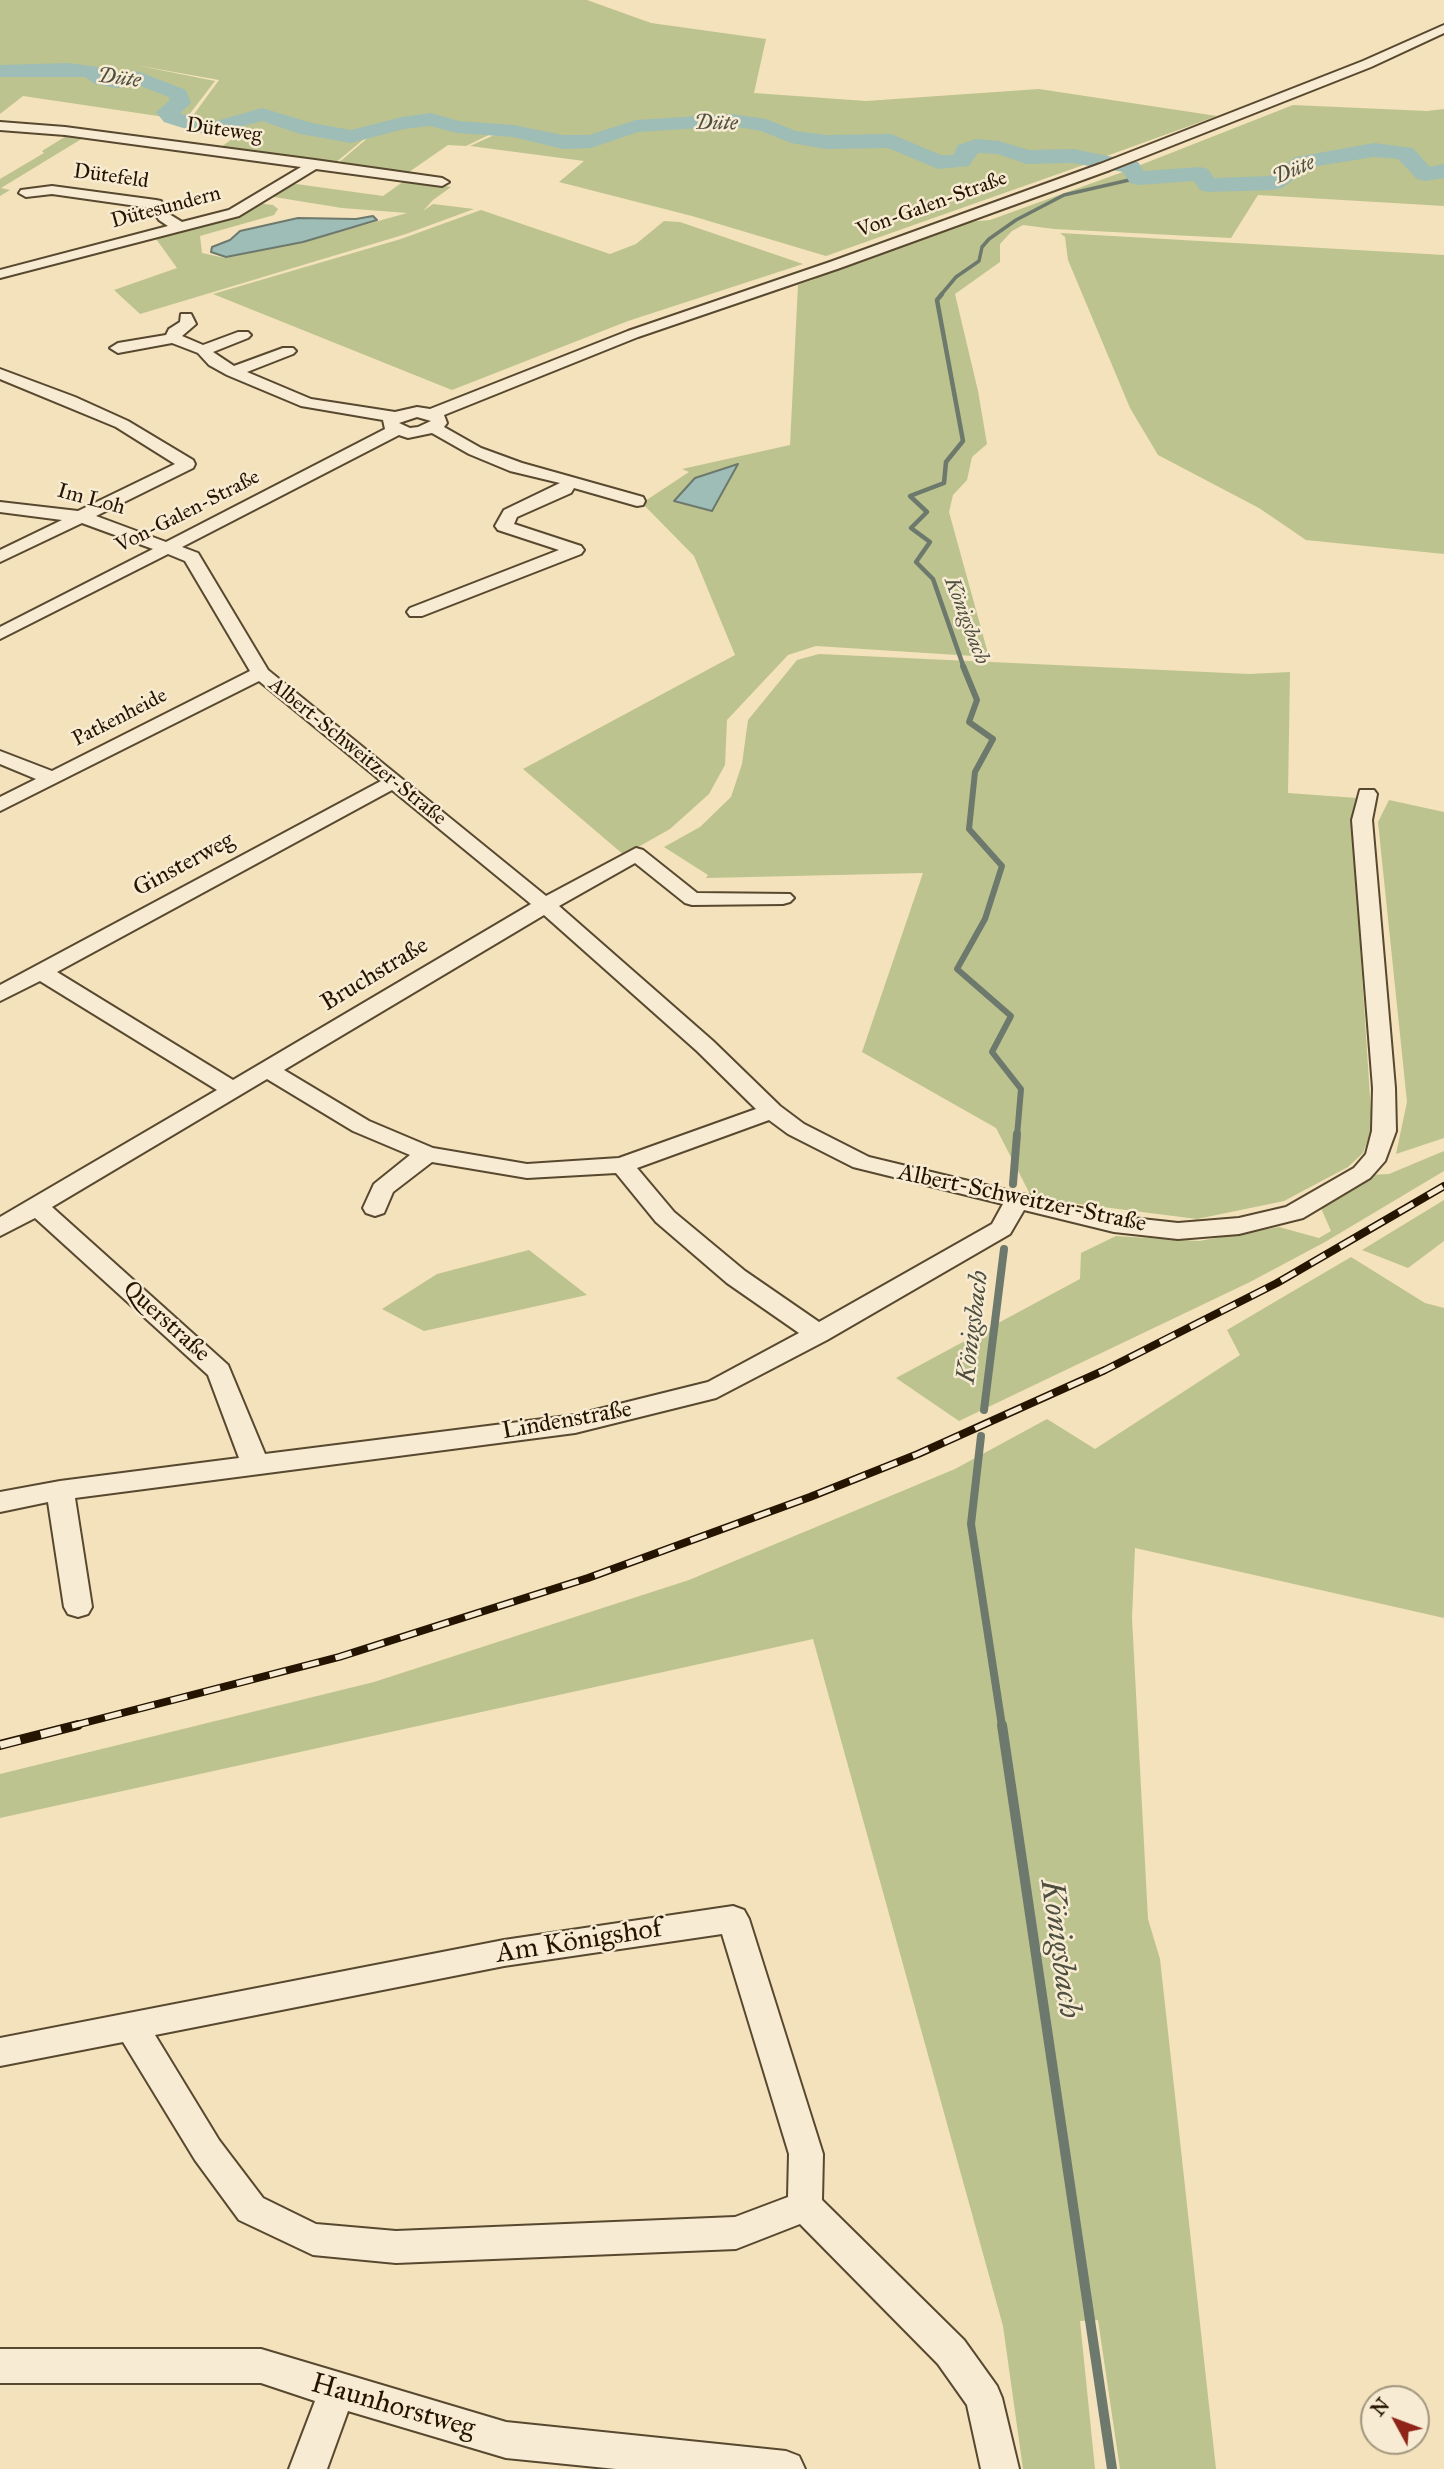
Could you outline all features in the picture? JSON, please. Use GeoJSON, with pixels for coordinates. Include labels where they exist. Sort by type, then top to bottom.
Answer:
{"type":"FeatureCollection","features":[{"type":"Feature","properties":{"kind":"street","name":"Von-Galen-Straße"},"geometry":{"type":"LineString","coordinates":[[0,634],[169,547],[417,412],[433,421],[633,334],[835,265],[1105,167],[1367,64],[1444,29]]}},
{"type":"Feature","properties":{"kind":"street","name":"Düteweg"},"geometry":{"type":"LineString","coordinates":[[0,126],[65,131],[442,182]]}},
{"type":"Feature","properties":{"kind":"street","name":"Dütesundern"},"geometry":{"type":"LineString","coordinates":[[0,274],[234,212],[315,164]]}},
{"type":"Feature","properties":{"kind":"street","name":"Dütefeld"},"geometry":{"type":"LineString","coordinates":[[26,193],[52,190],[156,204],[164,217],[179,227]]}},
{"type":"Feature","properties":{"kind":"street"},"geometry":{"type":"LineString","coordinates":[[0,262],[17,270]]}},
{"type":"Feature","properties":{"kind":"street"},"geometry":{"type":"LineString","coordinates":[[174,338],[174,332],[188,324],[186,317]]}},
{"type":"Feature","properties":{"kind":"street"},"geometry":{"type":"LineString","coordinates":[[203,349],[243,335]]}},
{"type":"Feature","properties":{"kind":"street"},"geometry":{"type":"LineString","coordinates":[[118,348],[174,338],[203,349],[214,362],[233,372],[307,403],[395,423]]}},
{"type":"Feature","properties":{"kind":"street"},"geometry":{"type":"LineString","coordinates":[[233,372],[288,351]]}},
{"type":"Feature","properties":{"kind":"street"},"geometry":{"type":"LineString","coordinates":[[0,374],[69,400],[122,424],[187,464],[0,557]]}},
{"type":"Feature","properties":{"kind":"street"},"geometry":{"type":"LineString","coordinates":[[0,393],[22,383]]}},
{"type":"Feature","properties":{"kind":"street"},"geometry":{"type":"LineString","coordinates":[[433,421],[485,455],[516,467],[637,501]]}},
{"type":"Feature","properties":{"kind":"street"},"geometry":{"type":"LineString","coordinates":[[416,612],[575,550],[504,526],[510,514],[565,489],[570,481]]}},
{"type":"Feature","properties":{"kind":"street","name":"Im Loh"},"geometry":{"type":"LineString","coordinates":[[0,507],[82,517],[169,547]]}},
{"type":"Feature","properties":{"kind":"street","name":"Albert-Schweitzer-Straße"},"geometry":{"type":"LineString","coordinates":[[169,547],[192,557],[261,673],[545,905],[705,1046],[772,1111],[796,1129],[861,1162],[1114,1224],[1178,1231],[1239,1226],[1294,1213],[1362,1173],[1377,1156],[1384,1131],[1384,1088],[1362,820],[1367,794]]}},
{"type":"Feature","properties":{"kind":"street","name":"Patkenheide"},"geometry":{"type":"LineString","coordinates":[[0,805],[261,673]]}},
{"type":"Feature","properties":{"kind":"street"},"geometry":{"type":"LineString","coordinates":[[0,757],[51,778]]}},
{"type":"Feature","properties":{"kind":"street","name":"Ginsterweg"},"geometry":{"type":"LineString","coordinates":[[0,993],[393,782]]}},
{"type":"Feature","properties":{"kind":"street"},"geometry":{"type":"LineString","coordinates":[[545,905],[636,854],[692,899],[783,898]]}},
{"type":"Feature","properties":{"kind":"street","name":"Bruchstraße"},"geometry":{"type":"LineString","coordinates":[[0,1228],[545,905]]}},
{"type":"Feature","properties":{"kind":"street"},"geometry":{"type":"LineString","coordinates":[[41,972],[233,1090]]}},
{"type":"Feature","properties":{"kind":"street"},"geometry":{"type":"LineString","coordinates":[[268,1070],[361,1126],[427,1154],[527,1171],[622,1165],[772,1111]]}},
{"type":"Feature","properties":{"kind":"street"},"geometry":{"type":"LineString","coordinates":[[375,1208],[382,1189],[427,1154]]}},
{"type":"Feature","properties":{"kind":"street"},"geometry":{"type":"LineString","coordinates":[[622,1165],[665,1217],[736,1277],[818,1334]]}},
{"type":"Feature","properties":{"kind":"street","name":"Lindenstraße"},"geometry":{"type":"LineString","coordinates":[[0,1502],[60,1490],[575,1424],[716,1388],[818,1334],[1001,1228],[1017,1201]]}},
{"type":"Feature","properties":{"kind":"street","name":"Querstraße"},"geometry":{"type":"LineString","coordinates":[[36,1206],[219,1371],[256,1466]]}},
{"type":"Feature","properties":{"kind":"street"},"geometry":{"type":"LineString","coordinates":[[60,1490],[78,1607]]}},
{"type":"Feature","properties":{"kind":"street","name":"Am Königshof"},"geometry":{"type":"LineString","coordinates":[[0,2052],[504,1953],[733,1919],[806,2154],[805,2206]]}},
{"type":"Feature","properties":{"kind":"street"},"geometry":{"type":"LineString","coordinates":[[132,2026],[207,2150],[251,2209],[313,2238],[396,2247],[736,2233],[805,2206],[951,2352],[984,2398],[1000,2469]]}},
{"type":"Feature","properties":{"kind":"street","name":"Haunhorstweg"},"geometry":{"type":"LineString","coordinates":[[0,2366],[261,2366],[506,2440],[786,2469]]}},
{"type":"Feature","properties":{"kind":"street"},"geometry":{"type":"LineString","coordinates":[[308,2469],[337,2391]]}},
{"type":"Feature","properties":{"kind":"green space"},"geometry":{"type":"Polygon","coordinates":[[[0,0],[587,0],[651,23],[766,39],[754,93],[866,101],[1039,89],[1217,116],[1101,158],[1075,153],[1029,155],[1001,145],[972,143],[957,149],[953,158],[941,160],[893,139],[838,139],[797,135],[772,123],[732,118],[636,123],[590,138],[564,140],[515,128],[460,125],[430,117],[399,121],[351,134],[310,127],[264,111],[213,125],[189,121],[219,80],[135,65],[215,81],[185,120],[23,96],[0,114],[0,0]]]}},
{"type":"Feature","properties":{"kind":"green space"},"geometry":{"type":"Polygon","coordinates":[[[1293,105],[1427,111],[1444,109],[1444,206],[1258,195],[1231,238],[1023,225],[1012,231],[1000,244],[1000,262],[955,294],[978,391],[987,444],[972,457],[967,480],[953,495],[949,512],[989,657],[816,646],[788,655],[727,720],[725,765],[709,794],[670,829],[624,855],[523,769],[735,655],[694,556],[642,503],[689,472],[682,469],[790,445],[798,285],[815,279],[824,272],[967,222],[990,220],[1120,173],[1293,105]]]}},
{"type":"Feature","properties":{"kind":"green space"},"geometry":{"type":"Polygon","coordinates":[[[262,116],[304,131],[352,139],[370,134],[334,164],[218,149],[245,130],[225,127],[262,116]]]}},
{"type":"Feature","properties":{"kind":"green space"},"geometry":{"type":"Polygon","coordinates":[[[431,119],[457,127],[499,130],[466,146],[448,145],[409,172],[399,174],[336,165],[377,130],[431,119]]]}},
{"type":"Feature","properties":{"kind":"green space"},"geometry":{"type":"Polygon","coordinates":[[[737,123],[763,127],[786,139],[823,144],[889,144],[932,165],[967,163],[972,151],[978,148],[1027,159],[1074,158],[1092,162],[826,256],[692,216],[559,182],[584,161],[470,146],[501,132],[512,132],[558,145],[597,143],[628,130],[737,123]]]}},
{"type":"Feature","properties":{"kind":"green space"},"geometry":{"type":"Polygon","coordinates":[[[71,133],[88,135],[1,188],[10,190],[0,196],[0,179],[44,153],[42,151],[71,133]]]}},
{"type":"Feature","properties":{"kind":"green space"},"geometry":{"type":"Polygon","coordinates":[[[407,179],[451,187],[423,211],[433,204],[474,209],[406,234],[140,314],[114,290],[177,268],[154,236],[257,203],[273,205],[278,209],[274,215],[200,236],[202,253],[225,258],[303,242],[407,213],[342,208],[268,196],[289,183],[383,196],[407,179]]]}},
{"type":"Feature","properties":{"kind":"green space"},"geometry":{"type":"Polygon","coordinates":[[[481,210],[610,254],[636,244],[664,221],[680,222],[803,264],[628,321],[452,390],[213,294],[401,239],[481,210]]]}},
{"type":"Feature","properties":{"kind":"green space"},"geometry":{"type":"Polygon","coordinates":[[[1060,233],[1444,255],[1444,554],[1306,540],[1259,508],[1158,455],[1130,408],[1068,260],[1065,237],[1060,233]]]}},
{"type":"Feature","properties":{"kind":"green space"},"geometry":{"type":"Polygon","coordinates":[[[819,654],[1249,674],[1290,672],[1288,793],[1357,798],[1352,821],[1372,1128],[1363,1153],[1348,1167],[1284,1201],[1197,1219],[1032,1198],[996,1128],[862,1052],[923,873],[706,878],[708,875],[664,847],[700,827],[731,797],[742,764],[748,720],[797,660],[819,654]]]}},
{"type":"Feature","properties":{"kind":"green space"},"geometry":{"type":"Polygon","coordinates":[[[1389,800],[1444,812],[1444,1138],[1396,1154],[1407,1102],[1378,822],[1389,800]]]}},
{"type":"Feature","properties":{"kind":"green space"},"geometry":{"type":"Polygon","coordinates":[[[1444,1151],[1444,1171],[1325,1242],[1250,1282],[959,1421],[896,1378],[1080,1279],[1081,1253],[1116,1236],[1199,1241],[1279,1227],[1319,1238],[1331,1231],[1320,1206],[1368,1175],[1389,1174],[1444,1151]]]}},
{"type":"Feature","properties":{"kind":"green space"},"geometry":{"type":"Polygon","coordinates":[[[1444,1200],[1444,1241],[1408,1268],[1362,1250],[1444,1200]]]}},
{"type":"Feature","properties":{"kind":"green space"},"geometry":{"type":"Polygon","coordinates":[[[529,1250],[587,1295],[424,1331],[382,1309],[437,1274],[529,1250]]]}},
{"type":"Feature","properties":{"kind":"green space"},"geometry":{"type":"Polygon","coordinates":[[[1351,1257],[1425,1303],[1444,1308],[1444,1618],[1135,1548],[1132,1618],[1148,1919],[1160,1959],[1216,2469],[1120,2469],[1098,2320],[1080,2321],[1095,2469],[1023,2469],[1003,2326],[813,1639],[0,1818],[0,1774],[374,1682],[689,1580],[955,1469],[1047,1419],[1095,1449],[1240,1355],[1227,1330],[1351,1257]]]}},
{"type":"Feature","properties":{"kind":"water"},"geometry":{"type":"Polygon","coordinates":[[[373,216],[377,220],[303,242],[226,257],[211,252],[212,247],[230,240],[240,231],[298,218],[356,219],[373,216]]]}},
{"type":"Feature","properties":{"kind":"water"},"geometry":{"type":"Polygon","coordinates":[[[738,464],[712,511],[674,501],[695,478],[738,464]]]}},
{"type":"Feature","properties":{"kind":"waterway","name":"Düte"},"geometry":{"type":"LineString","coordinates":[[0,71],[91,71],[102,80],[117,82],[137,77],[179,94],[180,103],[167,112],[172,117],[199,127],[214,128],[262,114],[308,129],[351,137],[402,123],[431,119],[457,127],[513,131],[563,142],[591,141],[636,126],[732,120],[766,125],[791,137],[826,142],[891,141],[938,162],[961,161],[966,150],[976,146],[999,148],[1027,157],[1073,156],[1130,167],[1138,178],[1200,174],[1208,185],[1274,183],[1304,162],[1374,150],[1405,153],[1425,174],[1444,171]]}},
{"type":"Feature","properties":{"kind":"waterway","name":"Königsbach"},"geometry":{"type":"LineString","coordinates":[[940,296],[956,277],[979,261],[982,247],[989,239],[1016,220],[1064,195],[1138,178]]}},
{"type":"Feature","properties":{"kind":"waterway","name":"Königsbach"},"geometry":{"type":"LineString","coordinates":[[942,294],[937,300],[963,441],[946,462],[944,483],[910,496],[927,512],[911,528],[930,542],[916,562],[933,579],[964,668]]}},
{"type":"Feature","properties":{"kind":"waterway","name":"Königsbach"},"geometry":{"type":"LineString","coordinates":[[963,666],[977,700],[969,722],[993,739],[975,772],[969,829],[1002,866],[985,919],[957,969],[1011,1016],[992,1052],[1021,1089],[1017,1136]]}},
{"type":"Feature","properties":{"kind":"waterway","name":"Königsbach"},"geometry":{"type":"LineString","coordinates":[[1013,1184],[1017,1134]]}},
{"type":"Feature","properties":{"kind":"waterway","name":"Königsbach"},"geometry":{"type":"LineString","coordinates":[[984,1410],[1004,1249]]}},
{"type":"Feature","properties":{"kind":"waterway","name":"Königsbach"},"geometry":{"type":"LineString","coordinates":[[981,1436],[971,1524],[1002,1726]]}},
{"type":"Feature","properties":{"kind":"waterway","name":"Königsbach"},"geometry":{"type":"LineString","coordinates":[[1002,1725],[1112,2469]]}},
{"type":"Feature","properties":{"kind":"railway"},"geometry":{"type":"LineString","coordinates":[[72,1726],[339,1657],[588,1578],[810,1497],[918,1454],[1105,1370],[1277,1283],[1444,1186]]}},
{"type":"Feature","properties":{"kind":"railway"},"geometry":{"type":"LineString","coordinates":[[0,1745],[78,1725]]}}]}
